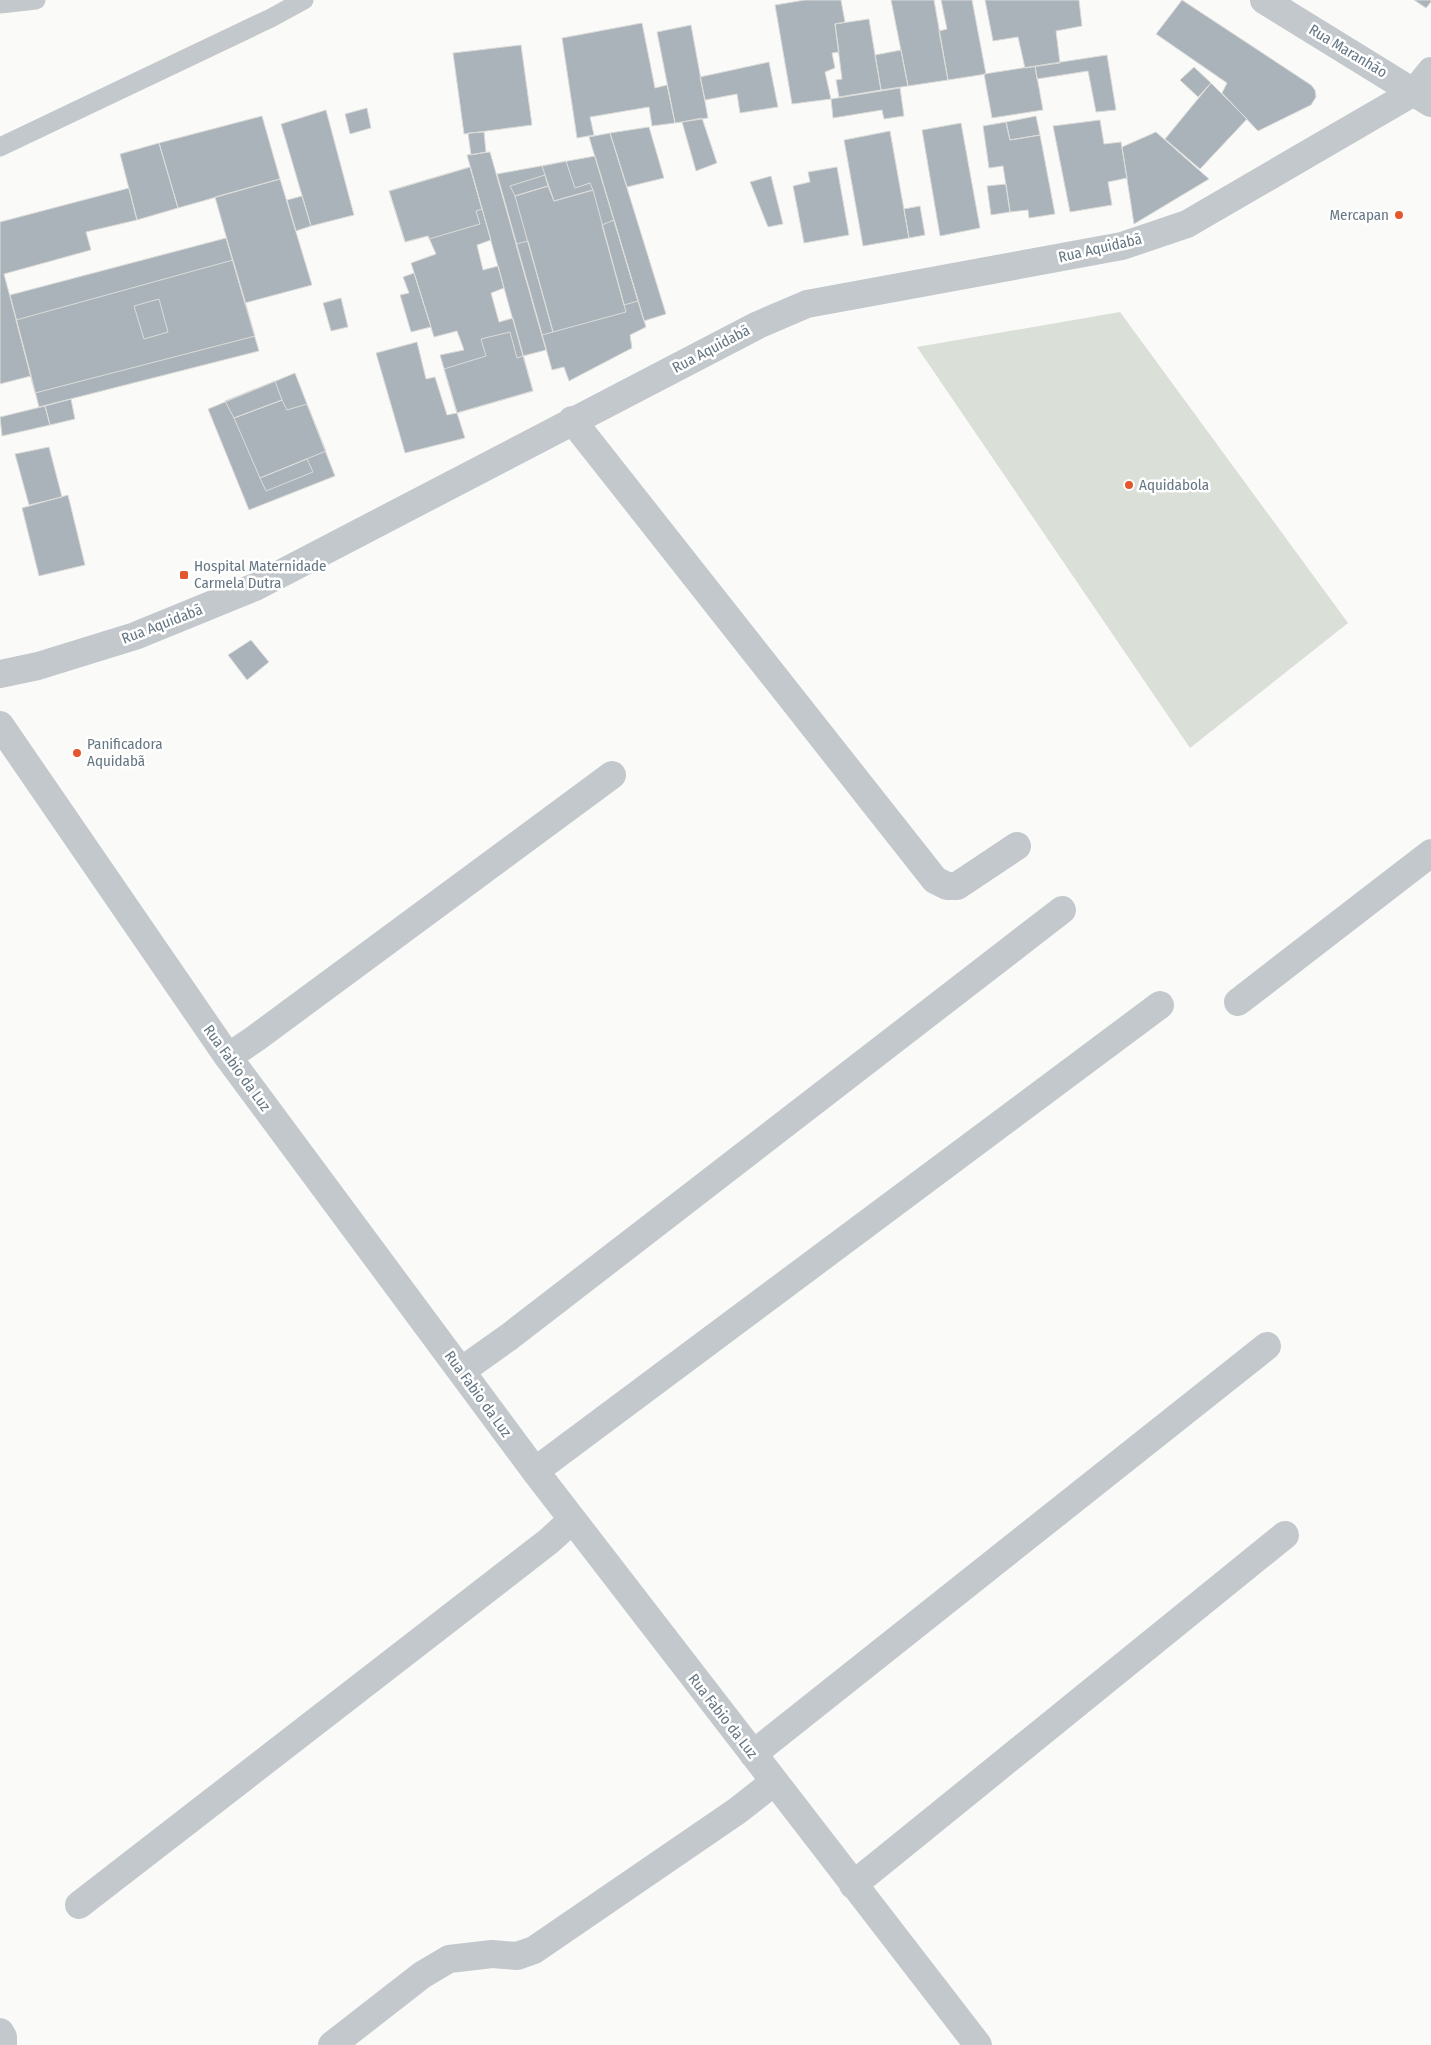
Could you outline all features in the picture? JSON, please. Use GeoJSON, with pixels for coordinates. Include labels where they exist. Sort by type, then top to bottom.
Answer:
{"type":"FeatureCollection","features":[{"type":"Feature","properties":{"kind":"street","name":"Rua Maranhão"},"geometry":{"type":"LineString","coordinates":[[1264,0],[1425,89]]}},
{"type":"Feature","properties":{"kind":"street","name":"Rua Aquidabã"},"geometry":{"type":"LineString","coordinates":[[0,674],[38,666],[135,636],[256,587],[758,324],[806,304],[1122,246],[1187,224],[1425,89]]}},
{"type":"Feature","properties":{"kind":"street"},"geometry":{"type":"LineString","coordinates":[[572,420],[935,880],[947,886],[957,886],[1017,846]]}},
{"type":"Feature","properties":{"kind":"street","name":"Rua Fabio da Luz"},"geometry":{"type":"LineString","coordinates":[[0,726],[228,1057],[535,1471],[854,1885],[969,2042]]}},
{"type":"Feature","properties":{"kind":"street"},"geometry":{"type":"LineString","coordinates":[[228,1057],[612,775]]}},
{"type":"Feature","properties":{"kind":"street"},"geometry":{"type":"LineString","coordinates":[[1238,1002],[1431,853]]}},
{"type":"Feature","properties":{"kind":"street"},"geometry":{"type":"LineString","coordinates":[[461,1371],[517,1331],[1062,910]]}},
{"type":"Feature","properties":{"kind":"street"},"geometry":{"type":"LineString","coordinates":[[535,1471],[1160,1005]]}},
{"type":"Feature","properties":{"kind":"street"},"geometry":{"type":"LineString","coordinates":[[753,1754],[1267,1346]]}},
{"type":"Feature","properties":{"kind":"street"},"geometry":{"type":"LineString","coordinates":[[79,1905],[548,1541],[572,1520]]}},
{"type":"Feature","properties":{"kind":"street"},"geometry":{"type":"LineString","coordinates":[[854,1885],[1285,1536]]}},
{"type":"Feature","properties":{"kind":"street"},"geometry":{"type":"LineString","coordinates":[[332,2045],[422,1975],[449,1960],[492,1954],[517,1956],[534,1950],[737,1811],[774,1782]]}},
{"type":"Feature","properties":{"kind":"street"},"geometry":{"type":"LineString","coordinates":[[0,2032],[3,2037],[3,2045]]}},
{"type":"Feature","properties":{"kind":"lane"},"geometry":{"type":"LineString","coordinates":[[0,4],[36,0]]}},
{"type":"Feature","properties":{"kind":"lane"},"geometry":{"type":"LineString","coordinates":[[0,147],[271,18],[304,0]]}},
{"type":"Feature","properties":{"kind":"shaded area","name":"Aquidabola"},"geometry":{"type":"Polygon","coordinates":[[[1120,312],[1348,623],[1190,748],[917,347],[1120,312]]]}},
{"type":"Feature","properties":{"kind":"building"},"geometry":{"type":"Polygon","coordinates":[[[805,0],[841,0],[845,22],[835,24],[839,52],[832,53],[835,68],[825,72],[831,99],[792,104],[775,5],[805,0]]]}},
{"type":"Feature","properties":{"kind":"building"},"geometry":{"type":"Polygon","coordinates":[[[891,0],[934,0],[948,80],[908,86],[891,0]]]}},
{"type":"Feature","properties":{"kind":"building"},"geometry":{"type":"Polygon","coordinates":[[[941,0],[972,0],[986,74],[948,80],[939,31],[947,29],[941,0]]]}},
{"type":"Feature","properties":{"kind":"building"},"geometry":{"type":"Polygon","coordinates":[[[985,0],[1079,0],[1082,26],[1056,31],[1060,63],[1025,68],[1018,37],[993,41],[985,0]]]}},
{"type":"Feature","properties":{"kind":"building"},"geometry":{"type":"Polygon","coordinates":[[[1182,0],[1311,85],[1315,90],[1316,97],[1311,105],[1258,131],[1222,93],[1227,83],[1156,34],[1182,0]]]}},
{"type":"Feature","properties":{"kind":"building"},"geometry":{"type":"Polygon","coordinates":[[[1414,0],[1431,0],[1431,2],[1426,8],[1414,0]]]}},
{"type":"Feature","properties":{"kind":"building"},"geometry":{"type":"Polygon","coordinates":[[[869,19],[881,90],[839,97],[836,80],[842,79],[835,24],[869,19]]]}},
{"type":"Feature","properties":{"kind":"building"},"geometry":{"type":"Polygon","coordinates":[[[642,23],[655,88],[667,85],[675,123],[652,126],[649,107],[590,117],[594,135],[577,138],[562,38],[642,23]]]}},
{"type":"Feature","properties":{"kind":"building"},"geometry":{"type":"Polygon","coordinates":[[[691,25],[708,118],[675,123],[657,32],[691,25]]]}},
{"type":"Feature","properties":{"kind":"building"},"geometry":{"type":"Polygon","coordinates":[[[521,45],[532,125],[464,134],[453,53],[521,45]]]}},
{"type":"Feature","properties":{"kind":"building"},"geometry":{"type":"Polygon","coordinates":[[[901,50],[908,86],[881,90],[875,55],[901,50]]]}},
{"type":"Feature","properties":{"kind":"building"},"geometry":{"type":"Polygon","coordinates":[[[1107,55],[1116,110],[1096,112],[1088,71],[1037,79],[1035,66],[1107,55]]]}},
{"type":"Feature","properties":{"kind":"building"},"geometry":{"type":"Polygon","coordinates":[[[769,62],[778,107],[740,113],[737,94],[705,100],[700,77],[769,62]]]}},
{"type":"Feature","properties":{"kind":"building"},"geometry":{"type":"Polygon","coordinates":[[[1035,66],[1043,110],[992,118],[984,74],[1035,66]]]}},
{"type":"Feature","properties":{"kind":"building"},"geometry":{"type":"Polygon","coordinates":[[[1194,67],[1211,83],[1198,97],[1180,80],[1194,67]]]}},
{"type":"Feature","properties":{"kind":"building"},"geometry":{"type":"Polygon","coordinates":[[[1211,83],[1247,119],[1200,169],[1165,139],[1211,83]]]}},
{"type":"Feature","properties":{"kind":"building"},"geometry":{"type":"Polygon","coordinates":[[[900,88],[904,116],[884,119],[882,110],[833,118],[831,99],[900,88]]]}},
{"type":"Feature","properties":{"kind":"building"},"geometry":{"type":"Polygon","coordinates":[[[367,108],[371,128],[350,134],[345,114],[367,108]]]}},
{"type":"Feature","properties":{"kind":"building"},"geometry":{"type":"Polygon","coordinates":[[[326,110],[354,215],[311,226],[281,124],[326,110]]]}},
{"type":"Feature","properties":{"kind":"building"},"geometry":{"type":"Polygon","coordinates":[[[262,116],[280,179],[178,208],[159,143],[262,116]]]}},
{"type":"Feature","properties":{"kind":"building"},"geometry":{"type":"Polygon","coordinates":[[[1036,116],[1040,135],[1010,140],[1006,122],[1036,116]]]}},
{"type":"Feature","properties":{"kind":"building"},"geometry":{"type":"Polygon","coordinates":[[[702,118],[717,163],[696,171],[682,122],[702,118]]]}},
{"type":"Feature","properties":{"kind":"building"},"geometry":{"type":"Polygon","coordinates":[[[1100,120],[1104,144],[1121,142],[1127,178],[1108,182],[1112,205],[1070,212],[1053,126],[1100,120]]]}},
{"type":"Feature","properties":{"kind":"building"},"geometry":{"type":"Polygon","coordinates":[[[1006,122],[1010,140],[1040,135],[1055,214],[1029,218],[1028,210],[1010,212],[1003,166],[989,168],[983,126],[1006,122]]]}},
{"type":"Feature","properties":{"kind":"building"},"geometry":{"type":"Polygon","coordinates":[[[961,123],[980,228],[940,236],[922,130],[961,123]]]}},
{"type":"Feature","properties":{"kind":"building"},"geometry":{"type":"Polygon","coordinates":[[[649,127],[664,178],[627,187],[610,133],[649,127]]]}},
{"type":"Feature","properties":{"kind":"building"},"geometry":{"type":"Polygon","coordinates":[[[890,131],[909,238],[863,246],[844,140],[890,131]]]}},
{"type":"Feature","properties":{"kind":"building"},"geometry":{"type":"Polygon","coordinates":[[[484,132],[486,152],[471,155],[468,133],[484,132]]]}},
{"type":"Feature","properties":{"kind":"building"},"geometry":{"type":"Polygon","coordinates":[[[1156,132],[1209,179],[1134,224],[1122,147],[1156,132]]]}},
{"type":"Feature","properties":{"kind":"building"},"geometry":{"type":"Polygon","coordinates":[[[610,133],[666,314],[644,321],[589,137],[610,133]]]}},
{"type":"Feature","properties":{"kind":"building"},"geometry":{"type":"Polygon","coordinates":[[[159,143],[178,208],[137,220],[120,154],[159,143]]]}},
{"type":"Feature","properties":{"kind":"building"},"geometry":{"type":"Polygon","coordinates":[[[490,152],[546,350],[523,356],[467,155],[490,152]]]}},
{"type":"Feature","properties":{"kind":"building"},"geometry":{"type":"Polygon","coordinates":[[[595,156],[646,327],[630,335],[632,348],[569,381],[564,367],[552,370],[497,174],[595,156]]]}},
{"type":"Feature","properties":{"kind":"building"},"geometry":{"type":"Polygon","coordinates":[[[566,161],[575,188],[590,183],[593,190],[554,201],[542,166],[566,161]]]}},
{"type":"Feature","properties":{"kind":"building"},"geometry":{"type":"Polygon","coordinates":[[[470,167],[482,209],[476,211],[480,224],[429,239],[428,236],[405,242],[389,191],[470,167]]]}},
{"type":"Feature","properties":{"kind":"building"},"geometry":{"type":"Polygon","coordinates":[[[470,167],[491,240],[477,245],[483,270],[498,266],[504,288],[491,293],[499,322],[513,318],[533,391],[457,413],[440,355],[464,350],[457,331],[434,337],[411,263],[436,254],[428,236],[405,242],[389,191],[470,167]]]}},
{"type":"Feature","properties":{"kind":"building"},"geometry":{"type":"Polygon","coordinates":[[[837,167],[849,235],[804,243],[793,186],[810,182],[808,172],[837,167]]]}},
{"type":"Feature","properties":{"kind":"building"},"geometry":{"type":"Polygon","coordinates":[[[545,175],[548,186],[515,196],[510,186],[545,175]]]}},
{"type":"Feature","properties":{"kind":"building"},"geometry":{"type":"Polygon","coordinates":[[[771,176],[783,224],[768,227],[750,182],[771,176]]]}},
{"type":"Feature","properties":{"kind":"building"},"geometry":{"type":"Polygon","coordinates":[[[280,179],[312,285],[245,303],[215,197],[280,179]]]}},
{"type":"Feature","properties":{"kind":"building"},"geometry":{"type":"Polygon","coordinates":[[[1006,184],[1010,212],[991,215],[987,186],[1006,184]]]}},
{"type":"Feature","properties":{"kind":"building"},"geometry":{"type":"Polygon","coordinates":[[[548,186],[554,201],[593,190],[626,312],[553,332],[515,196],[548,186]]]}},
{"type":"Feature","properties":{"kind":"building"},"geometry":{"type":"Polygon","coordinates":[[[129,188],[137,220],[86,232],[91,250],[4,274],[31,376],[0,384],[0,222],[129,188]]]}},
{"type":"Feature","properties":{"kind":"building"},"geometry":{"type":"Polygon","coordinates":[[[302,196],[311,226],[296,231],[287,200],[302,196]]]}},
{"type":"Feature","properties":{"kind":"building"},"geometry":{"type":"Polygon","coordinates":[[[920,206],[925,235],[909,238],[904,209],[920,206]]]}},
{"type":"Feature","properties":{"kind":"building"},"geometry":{"type":"Polygon","coordinates":[[[614,220],[638,301],[624,305],[602,225],[614,220]]]}},
{"type":"Feature","properties":{"kind":"building"},"geometry":{"type":"Polygon","coordinates":[[[226,238],[259,351],[39,407],[10,295],[226,238]]]}},
{"type":"Feature","properties":{"kind":"building"},"geometry":{"type":"Polygon","coordinates":[[[528,241],[553,332],[542,335],[516,244],[528,241]]]}},
{"type":"Feature","properties":{"kind":"building"},"geometry":{"type":"Polygon","coordinates":[[[233,260],[255,336],[35,393],[16,320],[233,260]]]}},
{"type":"Feature","properties":{"kind":"building"},"geometry":{"type":"Polygon","coordinates":[[[414,273],[431,327],[411,332],[400,295],[409,293],[403,277],[414,273]]]}},
{"type":"Feature","properties":{"kind":"building"},"geometry":{"type":"Polygon","coordinates":[[[341,298],[348,327],[331,331],[323,303],[341,298]]]}},
{"type":"Feature","properties":{"kind":"building"},"geometry":{"type":"Polygon","coordinates":[[[159,299],[168,332],[144,339],[134,306],[159,299]]]}},
{"type":"Feature","properties":{"kind":"building"},"geometry":{"type":"Polygon","coordinates":[[[510,332],[517,358],[523,356],[533,391],[457,413],[444,369],[486,356],[481,339],[510,332]]]}},
{"type":"Feature","properties":{"kind":"building"},"geometry":{"type":"Polygon","coordinates":[[[417,342],[426,379],[435,377],[447,415],[457,413],[465,438],[405,453],[376,353],[417,342]]]}},
{"type":"Feature","properties":{"kind":"building"},"geometry":{"type":"Polygon","coordinates":[[[295,373],[335,476],[249,510],[208,409],[295,373]]]}},
{"type":"Feature","properties":{"kind":"building"},"geometry":{"type":"Polygon","coordinates":[[[275,381],[282,400],[234,418],[225,401],[275,381]]]}},
{"type":"Feature","properties":{"kind":"building"},"geometry":{"type":"Polygon","coordinates":[[[71,399],[75,419],[50,425],[45,406],[71,399]]]}},
{"type":"Feature","properties":{"kind":"building"},"geometry":{"type":"Polygon","coordinates":[[[282,400],[287,410],[307,404],[326,451],[260,478],[234,418],[282,400]]]}},
{"type":"Feature","properties":{"kind":"building"},"geometry":{"type":"Polygon","coordinates":[[[45,406],[50,425],[2,436],[0,417],[45,406]]]}},
{"type":"Feature","properties":{"kind":"building"},"geometry":{"type":"Polygon","coordinates":[[[49,447],[62,497],[29,505],[15,454],[49,447]]]}},
{"type":"Feature","properties":{"kind":"building"},"geometry":{"type":"Polygon","coordinates":[[[307,459],[313,472],[266,491],[260,478],[307,459]]]}},
{"type":"Feature","properties":{"kind":"building"},"geometry":{"type":"Polygon","coordinates":[[[68,495],[85,565],[39,576],[22,508],[68,495]]]}},
{"type":"Feature","properties":{"kind":"building"},"geometry":{"type":"Polygon","coordinates":[[[251,640],[269,662],[247,680],[228,655],[251,640]]]}},
{"type":"Feature","properties":{"kind":"place","name":"Mercapan"},"geometry":{"type":"Point","coordinates":[1399,215]}},
{"type":"Feature","properties":{"kind":"place","name":"Aquidabola"},"geometry":{"type":"Point","coordinates":[1129,485]}},
{"type":"Feature","properties":{"kind":"place","name":"Hospital Maternidade Carmela Dutra"},"geometry":{"type":"Point","coordinates":[184,575]}},
{"type":"Feature","properties":{"kind":"place","name":"Panificadora Aquidabã"},"geometry":{"type":"Point","coordinates":[77,753]}}]}
